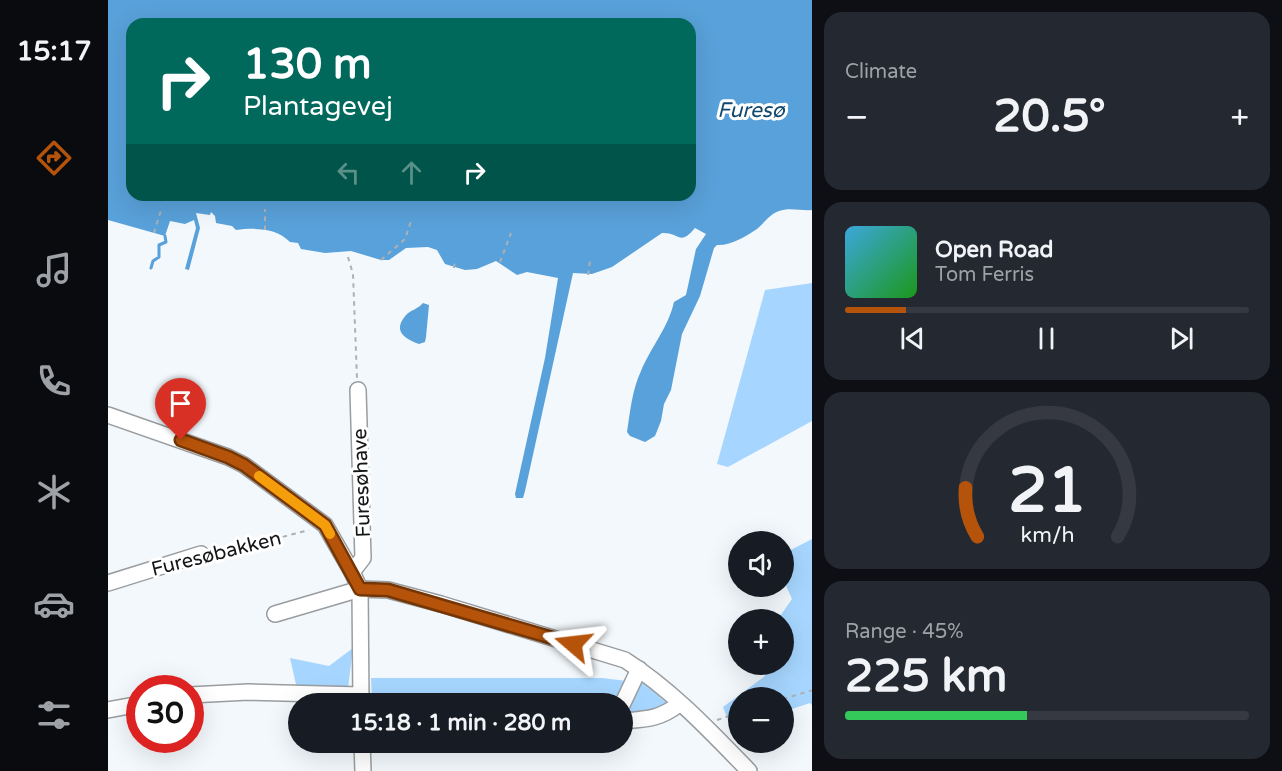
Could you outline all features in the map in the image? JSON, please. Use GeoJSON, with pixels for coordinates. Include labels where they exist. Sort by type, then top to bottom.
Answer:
{"type":"FeatureCollection","features":[{"type":"Feature","properties":{"kind":"street","name":"Furesøhave"},"geometry":{"type":"LineString","coordinates":[[352,572],[363,558],[358,390]]}},
{"type":"Feature","properties":{"kind":"street"},"geometry":{"type":"LineString","coordinates":[[108,416],[228,457],[244,465],[325,525],[360,589],[364,693]]}},
{"type":"Feature","properties":{"kind":"street","name":"Furesøbakken"},"geometry":{"type":"LineString","coordinates":[[108,583],[201,554]]}},
{"type":"Feature","properties":{"kind":"street"},"geometry":{"type":"LineString","coordinates":[[275,614],[360,589],[388,590],[625,660],[639,669],[703,724],[750,771]]}},
{"type":"Feature","properties":{"kind":"street"},"geometry":{"type":"LineString","coordinates":[[628,693],[639,669]]}},
{"type":"Feature","properties":{"kind":"street"},"geometry":{"type":"LineString","coordinates":[[204,694],[248,692],[288,695]]}},
{"type":"Feature","properties":{"kind":"street"},"geometry":{"type":"LineString","coordinates":[[633,720],[655,718],[666,714],[680,704]]}},
{"type":"Feature","properties":{"kind":"street"},"geometry":{"type":"LineString","coordinates":[[108,710],[126,707]]}},
{"type":"Feature","properties":{"kind":"street"},"geometry":{"type":"LineString","coordinates":[[362,753],[362,771]]}},
{"type":"Feature","properties":{"kind":"path"},"geometry":{"type":"LineString","coordinates":[[154,233],[162,207]]}},
{"type":"Feature","properties":{"kind":"path"},"geometry":{"type":"LineString","coordinates":[[265,209],[265,230]]}},
{"type":"Feature","properties":{"kind":"path"},"geometry":{"type":"LineString","coordinates":[[381,260],[405,239],[412,218]]}},
{"type":"Feature","properties":{"kind":"path"},"geometry":{"type":"LineString","coordinates":[[500,262],[511,233]]}},
{"type":"Feature","properties":{"kind":"path"},"geometry":{"type":"LineString","coordinates":[[348,257],[353,274],[358,390]]}},
{"type":"Feature","properties":{"kind":"path"},"geometry":{"type":"LineString","coordinates":[[454,268],[455,259]]}},
{"type":"Feature","properties":{"kind":"path"},"geometry":{"type":"LineString","coordinates":[[588,274],[590,261]]}},
{"type":"Feature","properties":{"kind":"path","name":"Furesøbakken"},"geometry":{"type":"LineString","coordinates":[[201,554],[212,555],[325,525]]}},
{"type":"Feature","properties":{"kind":"path"},"geometry":{"type":"LineString","coordinates":[[794,696],[812,690]]}},
{"type":"Feature","properties":{"kind":"path"},"geometry":{"type":"LineString","coordinates":[[703,724],[728,716]]}},
{"type":"Feature","properties":{"kind":"shaded area"},"geometry":{"type":"Polygon","coordinates":[[[812,283],[812,421],[728,467],[717,464],[765,290],[812,283]]]}},
{"type":"Feature","properties":{"kind":"shaded area"},"geometry":{"type":"Polygon","coordinates":[[[812,539],[812,705],[810,703],[794,708],[794,687],[750,687],[765,675],[794,675],[794,609],[785,609],[791,597],[794,597],[794,548],[812,539]]]}},
{"type":"Feature","properties":{"kind":"shaded area"},"geometry":{"type":"Polygon","coordinates":[[[353,648],[348,688],[297,689],[290,658],[329,666],[353,648]]]}},
{"type":"Feature","properties":{"kind":"shaded area"},"geometry":{"type":"Polygon","coordinates":[[[371,678],[602,678],[644,683],[669,705],[668,709],[633,715],[633,693],[372,693],[371,678]]]}},
{"type":"Feature","properties":{"kind":"shaded area"},"geometry":{"type":"Polygon","coordinates":[[[728,703],[728,720],[723,707],[728,703]]]}},
{"type":"Feature","properties":{"kind":"water","name":"Furesø"},"geometry":{"type":"Polygon","coordinates":[[[108,0],[812,0],[812,210],[779,211],[748,235],[714,248],[700,296],[682,334],[671,390],[664,404],[661,421],[655,436],[645,442],[630,436],[627,432],[635,386],[668,320],[674,302],[686,295],[696,249],[706,234],[695,228],[682,238],[662,233],[612,267],[592,274],[573,273],[523,498],[516,498],[515,494],[545,358],[558,278],[527,272],[517,275],[496,261],[477,269],[465,270],[445,264],[437,250],[428,247],[406,248],[389,260],[381,260],[351,251],[325,253],[301,249],[298,243],[290,242],[272,231],[236,230],[232,226],[216,223],[215,216],[211,212],[210,215],[196,213],[200,228],[189,270],[185,269],[196,228],[194,220],[185,224],[170,221],[165,236],[108,220],[108,0]]]}},
{"type":"Feature","properties":{"kind":"water"},"geometry":{"type":"Polygon","coordinates":[[[423,303],[429,305],[426,337],[425,342],[419,344],[405,337],[400,326],[406,315],[423,303]]]}},
{"type":"Feature","properties":{"kind":"waterway"},"geometry":{"type":"LineString","coordinates":[[151,268],[153,261],[159,257],[159,245],[166,242],[165,236]]}},
{"type":"Feature","properties":{"kind":"slow traffic"},"geometry":{"type":"LineString","coordinates":[[259,476],[325,525],[330,534]]}},
{"type":"Feature","properties":{"kind":"route"},"geometry":{"type":"LineString","coordinates":[[181,440],[244,465],[325,525],[360,589],[388,590],[573,644]]}}]}
